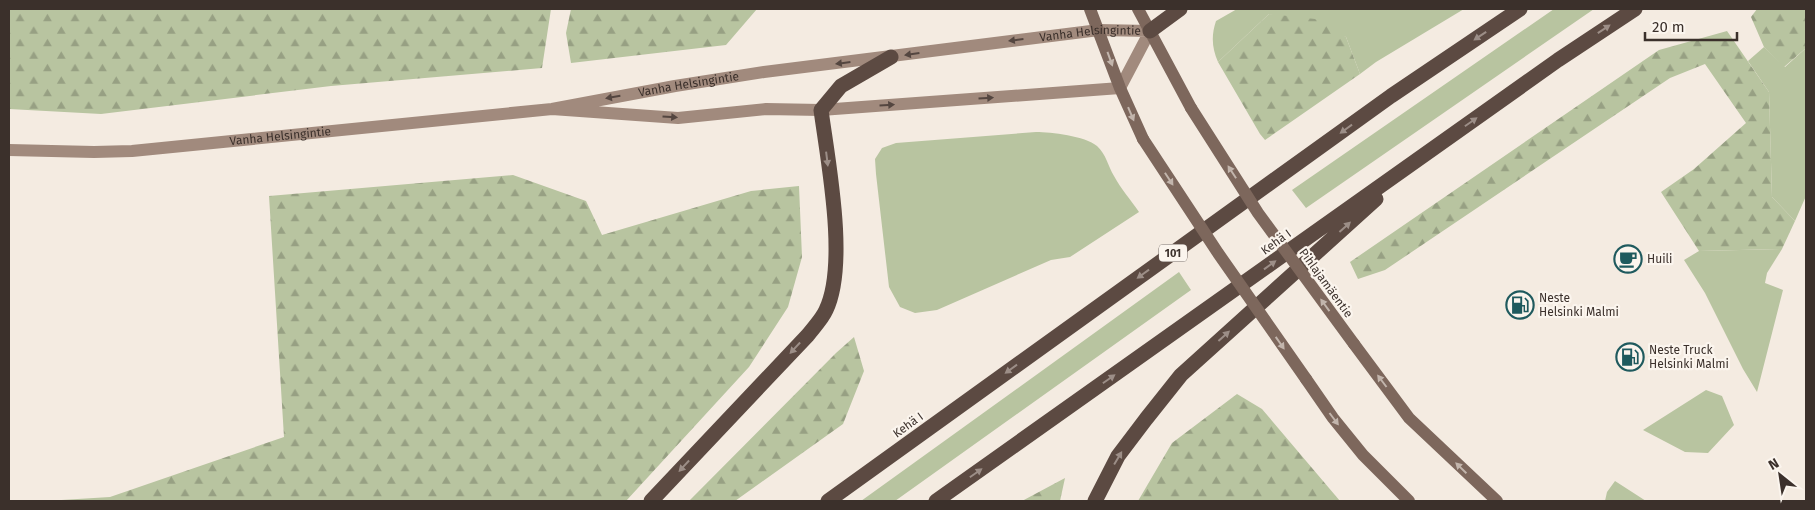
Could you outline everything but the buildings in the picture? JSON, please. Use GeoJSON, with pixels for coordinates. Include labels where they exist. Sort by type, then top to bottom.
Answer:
{"type":"FeatureCollection","features":[{"type":"Feature","properties":{"kind":"highway"},"geometry":{"type":"LineString","coordinates":[[1150,30],[1180,9]]}},
{"type":"Feature","properties":{"kind":"highway","name":"Kehä I"},"geometry":{"type":"LineString","coordinates":[[828,501],[1383,102],[1520,9]]}},
{"type":"Feature","properties":{"kind":"highway","name":"Kehä I"},"geometry":{"type":"LineString","coordinates":[[936,501],[1558,60],[1635,9]]}},
{"type":"Feature","properties":{"kind":"highway"},"geometry":{"type":"LineString","coordinates":[[651,501],[808,335],[826,311],[836,275],[835,227],[821,110],[841,86],[892,57]]}},
{"type":"Feature","properties":{"kind":"highway"},"geometry":{"type":"LineString","coordinates":[[1095,501],[1118,456],[1182,375],[1431,150]]}},
{"type":"Feature","properties":{"kind":"main road"},"geometry":{"type":"LineString","coordinates":[[1090,9],[1142,139],[1218,253],[1333,418],[1363,455],[1408,501]]}},
{"type":"Feature","properties":{"kind":"main road","name":"Pihlajamäentie"},"geometry":{"type":"LineString","coordinates":[[1138,9],[1191,108],[1258,213],[1409,418],[1497,501]]}},
{"type":"Feature","properties":{"kind":"main road","name":"Vanha Helsingintie"},"geometry":{"type":"LineString","coordinates":[[9,150],[132,151],[552,109],[675,86],[764,72],[1099,30],[1150,30],[1120,88],[821,110],[766,109],[678,118],[552,109]]}},
{"type":"Feature","properties":{"kind":"green space"},"geometry":{"type":"Polygon","coordinates":[[[9,9],[551,9],[542,68],[331,86],[101,114],[9,109],[9,9]]]}},
{"type":"Feature","properties":{"kind":"green space"},"geometry":{"type":"Polygon","coordinates":[[[571,9],[757,9],[726,45],[571,63],[566,33],[571,9]]]}},
{"type":"Feature","properties":{"kind":"green space"},"geometry":{"type":"Polygon","coordinates":[[[1237,9],[1464,9],[1376,62],[1360,74],[1346,37],[1269,14],[1218,62],[1213,42],[1216,21],[1237,9]]]}},
{"type":"Feature","properties":{"kind":"green space"},"geometry":{"type":"Polygon","coordinates":[[[1554,9],[1594,9],[1306,208],[1292,190],[1554,9]]]}},
{"type":"Feature","properties":{"kind":"green space"},"geometry":{"type":"Polygon","coordinates":[[[1757,9],[1806,9],[1806,48],[1784,67],[1764,47],[1751,17],[1757,9]]]}},
{"type":"Feature","properties":{"kind":"green space"},"geometry":{"type":"Polygon","coordinates":[[[1269,14],[1315,19],[1346,37],[1360,74],[1265,140],[1218,62],[1269,14]]]}},
{"type":"Feature","properties":{"kind":"green space"},"geometry":{"type":"Polygon","coordinates":[[[1727,31],[1769,92],[1772,197],[1795,221],[1782,249],[1699,251],[1661,192],[1694,169],[1746,123],[1705,64],[1670,78],[1385,270],[1358,279],[1350,262],[1659,50],[1727,31]]]}},
{"type":"Feature","properties":{"kind":"green space"},"geometry":{"type":"Polygon","coordinates":[[[1764,47],[1785,67],[1806,48],[1806,196],[1795,221],[1772,197],[1769,92],[1748,61],[1764,47]]]}},
{"type":"Feature","properties":{"kind":"green space"},"geometry":{"type":"Polygon","coordinates":[[[1036,132],[1076,137],[1097,146],[1105,156],[1117,181],[1139,212],[1070,257],[1051,260],[937,310],[915,313],[900,307],[889,287],[876,174],[875,159],[882,148],[896,143],[1036,132]]]}},
{"type":"Feature","properties":{"kind":"green space"},"geometry":{"type":"Polygon","coordinates":[[[513,175],[586,201],[602,235],[751,191],[799,186],[802,257],[788,307],[749,367],[626,501],[45,501],[110,497],[284,437],[269,196],[513,175]]]}},
{"type":"Feature","properties":{"kind":"green space"},"geometry":{"type":"Polygon","coordinates":[[[1782,249],[1767,273],[1765,283],[1783,290],[1757,392],[1743,369],[1705,293],[1684,260],[1699,251],[1782,249]]]}},
{"type":"Feature","properties":{"kind":"green space"},"geometry":{"type":"Polygon","coordinates":[[[1179,272],[1191,290],[895,501],[861,501],[1179,272]]]}},
{"type":"Feature","properties":{"kind":"green space"},"geometry":{"type":"Polygon","coordinates":[[[854,337],[864,371],[843,424],[735,501],[689,501],[836,353],[854,337]]]}},
{"type":"Feature","properties":{"kind":"green space"},"geometry":{"type":"Polygon","coordinates":[[[1706,390],[1722,396],[1734,425],[1708,453],[1685,452],[1643,430],[1706,390]]]}},
{"type":"Feature","properties":{"kind":"green space"},"geometry":{"type":"Polygon","coordinates":[[[1237,394],[1262,409],[1340,501],[1138,501],[1172,443],[1237,394]]]}},
{"type":"Feature","properties":{"kind":"green space"},"geometry":{"type":"Polygon","coordinates":[[[1065,478],[1060,501],[1022,501],[1065,478]]]}},
{"type":"Feature","properties":{"kind":"green space"},"geometry":{"type":"Polygon","coordinates":[[[1615,481],[1646,501],[1605,501],[1607,492],[1615,481]]]}},
{"type":"Feature","properties":{"kind":"place","name":"Huili"},"geometry":{"type":"Point","coordinates":[1628,259]}},
{"type":"Feature","properties":{"kind":"place","name":"Neste Helsinki Malmi"},"geometry":{"type":"Point","coordinates":[1520,305]}},
{"type":"Feature","properties":{"kind":"place","name":"Neste Truck Helsinki Malmi"},"geometry":{"type":"Point","coordinates":[1630,357]}}]}
